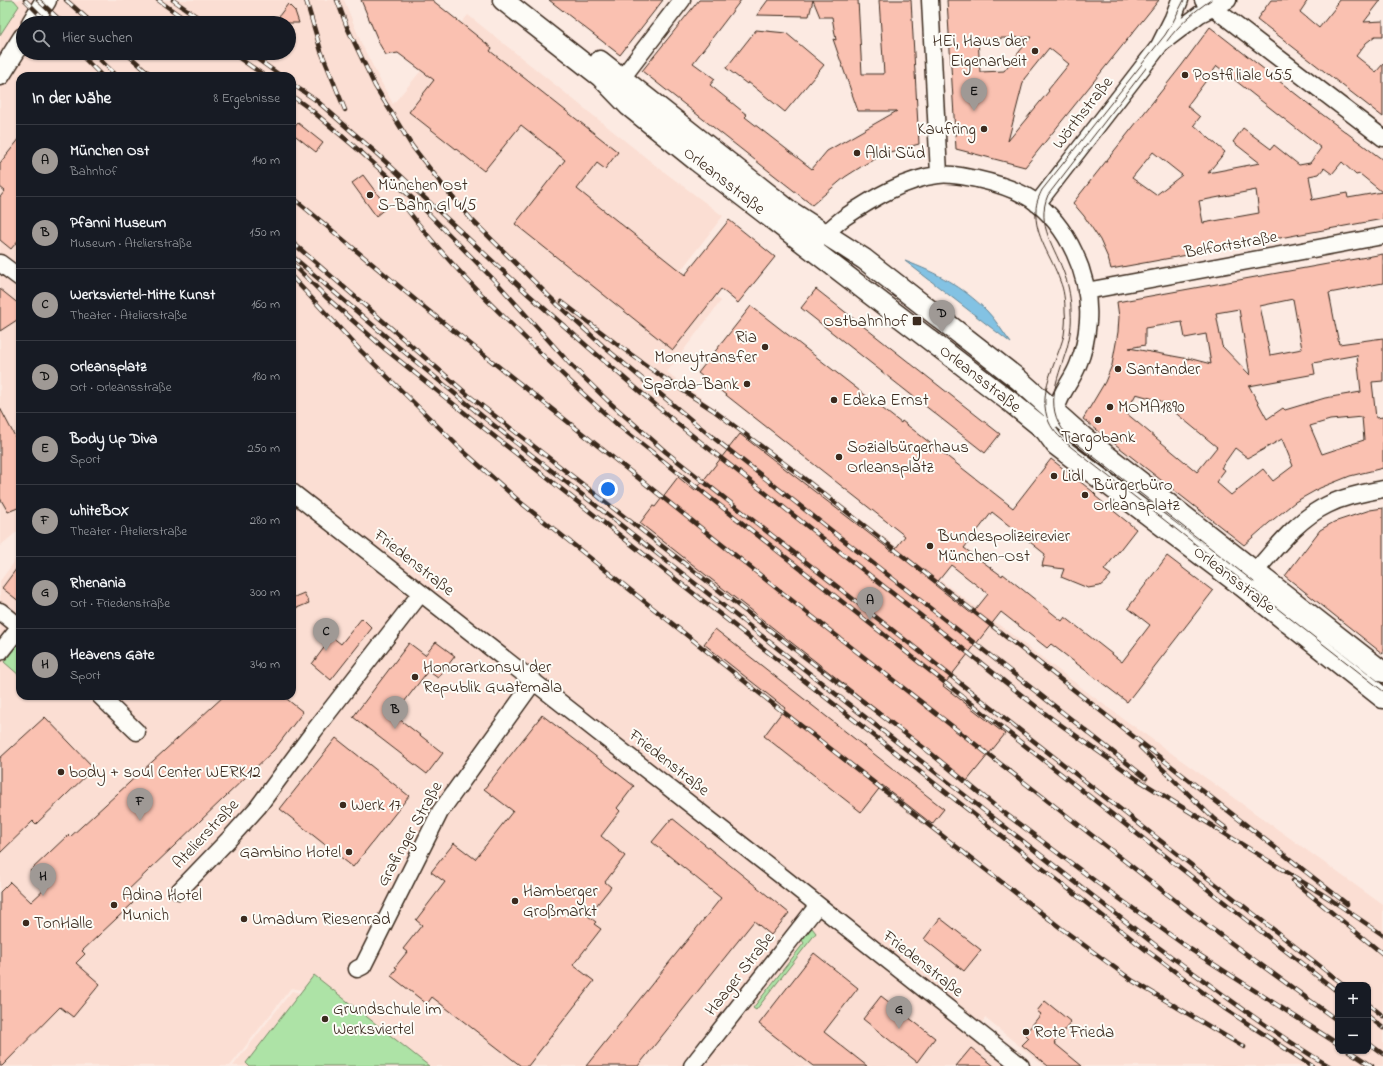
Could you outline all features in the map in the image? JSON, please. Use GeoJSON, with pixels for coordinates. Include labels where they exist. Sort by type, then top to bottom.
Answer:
{"type":"FeatureCollection","features":[{"type":"Feature","properties":{"kind":"main road"},"geometry":{"type":"LineString","coordinates":[[36,16],[46,0]]}},
{"type":"Feature","properties":{"kind":"main road","name":"Orleansstraße"},"geometry":{"type":"LineString","coordinates":[[503,0],[601,77],[618,84],[629,106],[691,156],[808,245],[1045,430],[1056,445],[1242,586],[1383,698]]}},
{"type":"Feature","properties":{"kind":"main road","name":"Orleansstraße"},"geometry":{"type":"LineString","coordinates":[[522,0],[618,84],[791,212],[826,233],[864,259],[1018,379],[1083,437],[1383,672]]}},
{"type":"Feature","properties":{"kind":"main road"},"geometry":{"type":"LineString","coordinates":[[0,75],[16,49]]}},
{"type":"Feature","properties":{"kind":"street"},"geometry":{"type":"LineString","coordinates":[[618,84],[682,0]]}},
{"type":"Feature","properties":{"kind":"street"},"geometry":{"type":"LineString","coordinates":[[930,0],[939,174]]}},
{"type":"Feature","properties":{"kind":"street","name":"Wörthstraße"},"geometry":{"type":"LineString","coordinates":[[1037,204],[1159,46],[1174,18],[1180,0]]}},
{"type":"Feature","properties":{"kind":"street","name":"Wörthstraße"},"geometry":{"type":"LineString","coordinates":[[1159,46],[1200,14],[1208,4],[1228,0]]}},
{"type":"Feature","properties":{"kind":"street"},"geometry":{"type":"LineString","coordinates":[[1208,4],[1383,138]]}},
{"type":"Feature","properties":{"kind":"street"},"geometry":{"type":"LineString","coordinates":[[808,245],[826,233],[844,218],[881,195],[906,183],[939,174],[956,175],[996,183],[1037,204],[1052,219],[1064,235],[1075,254],[1086,291],[1088,320],[1084,345],[1078,366],[1045,430]]}},
{"type":"Feature","properties":{"kind":"street","name":"Belfortstraße"},"geometry":{"type":"LineString","coordinates":[[1086,291],[1383,236]]}},
{"type":"Feature","properties":{"kind":"street"},"geometry":{"type":"LineString","coordinates":[[0,263],[16,275]]}},
{"type":"Feature","properties":{"kind":"street"},"geometry":{"type":"LineString","coordinates":[[1242,586],[1282,540],[1313,513],[1327,505],[1350,496],[1383,489]]}},
{"type":"Feature","properties":{"kind":"street","name":"Friedenstraße"},"geometry":{"type":"LineString","coordinates":[[296,495],[534,681],[1021,1066]]}},
{"type":"Feature","properties":{"kind":"street","name":"Atelierstraße"},"geometry":{"type":"LineString","coordinates":[[179,891],[258,807],[318,726],[421,593]]}},
{"type":"Feature","properties":{"kind":"street"},"geometry":{"type":"LineString","coordinates":[[0,611],[16,624]]}},
{"type":"Feature","properties":{"kind":"street"},"geometry":{"type":"LineString","coordinates":[[0,652],[16,632]]}},
{"type":"Feature","properties":{"kind":"street","name":"Grafinger Straße"},"geometry":{"type":"LineString","coordinates":[[357,969],[363,966],[440,812],[534,681]]}},
{"type":"Feature","properties":{"kind":"street"},"geometry":{"type":"LineString","coordinates":[[104,700],[137,732]]}},
{"type":"Feature","properties":{"kind":"street","name":"Haager Straße"},"geometry":{"type":"LineString","coordinates":[[692,1066],[818,905]]}},
{"type":"Feature","properties":{"kind":"shaded area"},"geometry":{"type":"Polygon","coordinates":[[[14,0],[344,0],[362,45],[393,104],[468,15],[655,165],[723,216],[681,270],[721,301],[667,372],[1107,707],[1383,905],[1383,1066],[1044,1066],[985,1018],[972,1037],[1008,1066],[233,1066],[292,991],[300,993],[302,990],[291,988],[230,1066],[0,1066],[0,581],[16,559],[16,700],[296,700],[296,72],[16,72],[16,532],[0,546],[0,35],[19,6],[14,0]]]}},
{"type":"Feature","properties":{"kind":"green space"},"geometry":{"type":"Polygon","coordinates":[[[0,0],[14,0],[19,6],[0,35],[0,0]]]}},
{"type":"Feature","properties":{"kind":"green space"},"geometry":{"type":"Polygon","coordinates":[[[16,646],[16,672],[4,662],[16,646]]]}},
{"type":"Feature","properties":{"kind":"green space"},"geometry":{"type":"Polygon","coordinates":[[[812,928],[816,933],[756,1010],[753,1008],[804,943],[801,939],[812,928]]]}},
{"type":"Feature","properties":{"kind":"green space","name":"Grundschule im Werksviertel"},"geometry":{"type":"Polygon","coordinates":[[[314,975],[429,1066],[249,1066],[246,1063],[314,975]]]}},
{"type":"Feature","properties":{"kind":"water"},"geometry":{"type":"Polygon","coordinates":[[[905,261],[928,270],[959,287],[978,302],[996,322],[1011,343],[905,261]]]}},
{"type":"Feature","properties":{"kind":"building"},"geometry":{"type":"Polygon","coordinates":[[[361,0],[432,0],[492,48],[490,51],[618,152],[605,169],[597,163],[577,189],[685,275],[729,220],[775,257],[738,303],[721,289],[673,350],[515,224],[565,160],[521,125],[484,171],[409,112],[434,80],[398,53],[386,55],[380,45],[361,0]]]}},
{"type":"Feature","properties":{"kind":"building"},"geometry":{"type":"Polygon","coordinates":[[[549,0],[663,0],[620,55],[549,0]]]}},
{"type":"Feature","properties":{"kind":"building"},"geometry":{"type":"Polygon","coordinates":[[[699,0],[741,0],[693,63],[715,79],[710,85],[747,115],[745,117],[812,169],[827,151],[897,111],[858,111],[833,39],[836,40],[832,17],[820,17],[813,0],[858,0],[862,74],[884,74],[879,0],[911,0],[919,144],[890,152],[867,163],[845,177],[812,205],[642,71],[699,0]]]}},
{"type":"Feature","properties":{"kind":"building"},"geometry":{"type":"Polygon","coordinates":[[[768,0],[813,0],[809,16],[757,15],[768,0]]]}},
{"type":"Feature","properties":{"kind":"building"},"geometry":{"type":"Polygon","coordinates":[[[947,0],[1159,0],[1025,167],[956,149],[947,0]],[[1031,37],[978,39],[980,72],[1004,71],[1031,37]],[[1049,48],[1024,79],[1008,141],[1069,64],[1049,48]]]}},
{"type":"Feature","properties":{"kind":"building"},"geometry":{"type":"Polygon","coordinates":[[[1271,0],[1308,0],[1300,12],[1319,28],[1335,8],[1334,7],[1339,0],[1381,0],[1364,22],[1383,21],[1383,36],[1375,36],[1366,43],[1356,56],[1376,72],[1383,64],[1383,117],[1257,19],[1271,0]]]}},
{"type":"Feature","properties":{"kind":"building"},"geometry":{"type":"Polygon","coordinates":[[[288,4],[295,11],[299,23],[296,23],[296,16],[279,16],[288,4]]]}},
{"type":"Feature","properties":{"kind":"building"},"geometry":{"type":"Polygon","coordinates":[[[1210,27],[1383,160],[1383,219],[1111,269],[1100,240],[1084,216],[1073,203],[1182,65],[1210,27]],[[1217,66],[1187,106],[1200,117],[1194,125],[1225,152],[1208,173],[1260,163],[1233,142],[1243,128],[1271,149],[1274,145],[1299,165],[1310,163],[1321,148],[1217,66]],[[1153,152],[1132,178],[1156,195],[1182,175],[1153,152]],[[1342,162],[1332,174],[1324,168],[1319,174],[1309,176],[1313,198],[1311,200],[1347,193],[1348,198],[1382,192],[1360,174],[1356,175],[1342,162]],[[1256,190],[1199,201],[1203,223],[1259,213],[1256,190]]]}},
{"type":"Feature","properties":{"kind":"building"},"geometry":{"type":"Polygon","coordinates":[[[756,30],[786,33],[824,65],[785,112],[748,82],[747,84],[726,68],[756,30]]]}},
{"type":"Feature","properties":{"kind":"building"},"geometry":{"type":"Polygon","coordinates":[[[298,123],[323,143],[316,152],[296,136],[296,125],[298,123]]]}},
{"type":"Feature","properties":{"kind":"building"},"geometry":{"type":"Polygon","coordinates":[[[16,143],[16,243],[11,249],[0,240],[0,197],[5,191],[0,187],[0,163],[16,143]]]}},
{"type":"Feature","properties":{"kind":"building","name":"München Ost S-Bahn Gl 4/5"},"geometry":{"type":"Polygon","coordinates":[[[363,175],[387,207],[376,216],[352,183],[363,175]]]}},
{"type":"Feature","properties":{"kind":"building"},"geometry":{"type":"Polygon","coordinates":[[[1383,254],[1383,283],[1329,293],[1339,344],[1383,338],[1383,381],[1372,382],[1376,418],[1383,417],[1383,468],[1350,476],[1320,488],[1295,502],[1244,545],[1083,419],[1105,382],[1112,365],[1118,332],[1119,317],[1117,302],[1383,254]],[[1293,299],[1260,306],[1270,355],[1302,349],[1293,299]],[[1239,309],[1216,313],[1222,346],[1250,375],[1239,309]],[[1182,322],[1145,328],[1145,345],[1129,348],[1189,359],[1188,358],[1211,364],[1206,334],[1185,338],[1182,322]],[[1357,355],[1313,363],[1315,374],[1249,386],[1267,419],[1283,408],[1285,410],[1325,398],[1361,392],[1357,355]],[[1136,394],[1126,413],[1197,472],[1217,447],[1161,401],[1136,394]],[[1362,417],[1330,420],[1310,426],[1322,454],[1364,440],[1362,417]],[[1282,439],[1248,458],[1235,448],[1221,468],[1225,470],[1216,482],[1231,495],[1263,469],[1273,481],[1293,466],[1282,439]]]}},
{"type":"Feature","properties":{"kind":"building"},"geometry":{"type":"Polygon","coordinates":[[[0,289],[16,302],[16,321],[0,331],[0,289]]]}},
{"type":"Feature","properties":{"kind":"building"},"geometry":{"type":"Polygon","coordinates":[[[816,289],[1000,434],[985,453],[801,308],[816,289]]]}},
{"type":"Feature","properties":{"kind":"building"},"geometry":{"type":"Polygon","coordinates":[[[751,306],[1013,508],[1051,459],[1092,491],[1096,495],[1095,496],[1136,529],[1104,570],[1111,575],[1105,582],[1100,586],[1088,588],[1061,577],[1064,569],[1042,566],[1045,554],[992,512],[964,548],[1002,576],[1003,574],[1062,621],[1065,617],[1122,662],[1150,625],[1128,608],[1167,556],[1213,591],[1127,702],[1051,644],[1047,648],[1001,612],[943,686],[1005,734],[967,781],[640,523],[653,506],[655,507],[678,477],[695,491],[740,434],[893,552],[905,536],[698,373],[751,306]],[[951,565],[935,585],[972,614],[988,594],[951,565]]]}},
{"type":"Feature","properties":{"kind":"building"},"geometry":{"type":"Polygon","coordinates":[[[0,408],[16,438],[16,509],[8,512],[0,498],[0,408]]]}},
{"type":"Feature","properties":{"kind":"building"},"geometry":{"type":"Polygon","coordinates":[[[1383,508],[1383,654],[1285,576],[1320,530],[1334,522],[1370,510],[1383,508]]]}},
{"type":"Feature","properties":{"kind":"building"},"geometry":{"type":"Polygon","coordinates":[[[16,569],[16,599],[2,588],[16,569]]]}},
{"type":"Feature","properties":{"kind":"building"},"geometry":{"type":"Polygon","coordinates":[[[304,593],[309,603],[296,608],[296,596],[304,593]]]}},
{"type":"Feature","properties":{"kind":"building"},"geometry":{"type":"Polygon","coordinates":[[[362,618],[372,628],[331,680],[312,664],[332,637],[341,644],[362,618]]]}},
{"type":"Feature","properties":{"kind":"building"},"geometry":{"type":"Polygon","coordinates":[[[715,629],[944,809],[932,824],[882,785],[861,812],[764,736],[785,708],[704,644],[715,629]]]}},
{"type":"Feature","properties":{"kind":"building"},"geometry":{"type":"Polygon","coordinates":[[[436,642],[455,656],[438,678],[428,671],[394,715],[443,753],[427,774],[353,717],[409,643],[425,655],[436,642]]]}},
{"type":"Feature","properties":{"kind":"building"},"geometry":{"type":"Polygon","coordinates":[[[220,700],[288,700],[303,712],[274,750],[124,894],[133,903],[82,951],[85,954],[76,963],[100,984],[73,1017],[60,1007],[2,1066],[0,1066],[0,892],[10,882],[31,902],[46,888],[30,871],[68,835],[70,837],[220,700]]]}},
{"type":"Feature","properties":{"kind":"building","name":"Hamberger Großmarkt"},"geometry":{"type":"Polygon","coordinates":[[[542,715],[634,786],[617,808],[620,811],[601,836],[625,856],[605,882],[611,887],[588,916],[596,922],[594,924],[601,929],[573,965],[594,981],[528,1066],[521,1066],[432,997],[427,1004],[391,976],[397,968],[395,967],[407,952],[403,949],[422,925],[416,920],[445,882],[431,872],[454,843],[475,859],[513,811],[484,789],[542,715]]]}},
{"type":"Feature","properties":{"kind":"building"},"geometry":{"type":"Polygon","coordinates":[[[45,717],[94,768],[36,824],[33,821],[0,853],[0,758],[45,717]]]}},
{"type":"Feature","properties":{"kind":"building","name":"Werk 17"},"geometry":{"type":"Polygon","coordinates":[[[336,738],[409,796],[353,867],[280,809],[336,738]]]}},
{"type":"Feature","properties":{"kind":"building"},"geometry":{"type":"Polygon","coordinates":[[[672,818],[789,913],[771,935],[754,921],[638,1066],[586,1066],[721,898],[652,842],[672,818]]]}},
{"type":"Feature","properties":{"kind":"building"},"geometry":{"type":"Polygon","coordinates":[[[940,918],[981,950],[964,971],[924,939],[940,918]]]}},
{"type":"Feature","properties":{"kind":"building"},"geometry":{"type":"Polygon","coordinates":[[[814,953],[858,988],[824,1032],[867,1066],[813,1066],[759,1024],[814,953]]]}},
{"type":"Feature","properties":{"kind":"building"},"geometry":{"type":"Polygon","coordinates":[[[881,996],[935,1038],[917,1062],[863,1019],[881,996]]]}},
{"type":"Feature","properties":{"kind":"building"},"geometry":{"type":"Polygon","coordinates":[[[1045,1001],[1071,1022],[1054,1043],[1082,1066],[1048,1066],[1022,1045],[1029,1038],[1025,1034],[1041,1014],[1037,1011],[1045,1001]]]}},
{"type":"Feature","properties":{"kind":"building"},"geometry":{"type":"Polygon","coordinates":[[[971,1048],[994,1066],[956,1066],[971,1048]]]}},
{"type":"Feature","properties":{"kind":"tram line"},"geometry":{"type":"LineString","coordinates":[[1184,0],[1165,35],[1042,190],[1038,200],[1036,210],[1038,229],[1044,246],[1057,272],[1064,296],[1064,335],[1046,389],[1045,400],[1049,422],[1058,436],[1071,447],[1383,691]]}},
{"type":"Feature","properties":{"kind":"tram line"},"geometry":{"type":"LineString","coordinates":[[1167,41],[1187,19],[1211,0]]}},
{"type":"Feature","properties":{"kind":"tram line"},"geometry":{"type":"LineString","coordinates":[[1146,68],[1048,195],[1045,206],[1045,226],[1066,280],[1070,294],[1071,307],[1070,334],[1054,395],[1056,417],[1062,428],[1071,439],[1254,582]]}},
{"type":"Feature","properties":{"kind":"railway"},"geometry":{"type":"LineString","coordinates":[[25,0],[41,16]]}},
{"type":"Feature","properties":{"kind":"railway"},"geometry":{"type":"LineString","coordinates":[[38,0],[55,16]]}},
{"type":"Feature","properties":{"kind":"railway"},"geometry":{"type":"LineString","coordinates":[[66,0],[84,16]]}},
{"type":"Feature","properties":{"kind":"railway"},"geometry":{"type":"LineString","coordinates":[[158,0],[180,16]]}},
{"type":"Feature","properties":{"kind":"railway"},"geometry":{"type":"LineString","coordinates":[[173,0],[196,16]]}},
{"type":"Feature","properties":{"kind":"railway"},"geometry":{"type":"LineString","coordinates":[[306,0],[321,51],[345,110]]}},
{"type":"Feature","properties":{"kind":"railway"},"geometry":{"type":"LineString","coordinates":[[337,0],[347,27],[375,86],[412,146],[471,219],[559,306],[603,346],[696,424],[1146,778]]}},
{"type":"Feature","properties":{"kind":"railway"},"geometry":{"type":"LineString","coordinates":[[86,60],[98,72]]}},
{"type":"Feature","properties":{"kind":"railway"},"geometry":{"type":"LineString","coordinates":[[100,60],[113,72]]}},
{"type":"Feature","properties":{"kind":"railway"},"geometry":{"type":"LineString","coordinates":[[134,60],[147,72]]}},
{"type":"Feature","properties":{"kind":"railway"},"geometry":{"type":"LineString","coordinates":[[242,60],[259,72]]}},
{"type":"Feature","properties":{"kind":"railway"},"geometry":{"type":"LineString","coordinates":[[259,60],[275,72]]}},
{"type":"Feature","properties":{"kind":"railway"},"geometry":{"type":"LineString","coordinates":[[296,87],[317,101],[374,151],[529,295],[679,425],[1047,715],[1137,779],[1330,899],[1383,935]]}},
{"type":"Feature","properties":{"kind":"railway"},"geometry":{"type":"LineString","coordinates":[[296,99],[362,153],[423,208],[498,284],[570,364],[609,402],[666,452],[1340,982]]}},
{"type":"Feature","properties":{"kind":"railway"},"geometry":{"type":"LineString","coordinates":[[296,200],[425,308],[824,626],[1208,926],[1335,1019]]}},
{"type":"Feature","properties":{"kind":"railway"},"geometry":{"type":"LineString","coordinates":[[406,208],[441,251],[479,293],[562,374],[619,426],[1335,990]]}},
{"type":"Feature","properties":{"kind":"railway"},"geometry":{"type":"LineString","coordinates":[[296,245],[468,395],[928,751],[994,805],[1099,884],[1190,949],[1335,1042]]}},
{"type":"Feature","properties":{"kind":"railway"},"geometry":{"type":"LineString","coordinates":[[296,259],[482,416],[1154,944],[1262,1023],[1329,1066]]}},
{"type":"Feature","properties":{"kind":"railway"},"geometry":{"type":"LineString","coordinates":[[296,267],[326,297],[385,349],[1146,950],[1224,1008],[1312,1066]]}},
{"type":"Feature","properties":{"kind":"railway"},"geometry":{"type":"LineString","coordinates":[[296,281],[361,351],[462,450],[520,502],[768,700],[1062,929],[1133,981],[1244,1047]]}},
{"type":"Feature","properties":{"kind":"railway"},"geometry":{"type":"LineString","coordinates":[[562,302],[618,345],[661,376],[713,410],[801,476],[1347,904]]}},
{"type":"Feature","properties":{"kind":"railway"},"geometry":{"type":"LineString","coordinates":[[1140,747],[1214,819],[1227,829]]}},
{"type":"Feature","properties":{"kind":"railway"},"geometry":{"type":"LineString","coordinates":[[1293,881],[1383,954]]}},
{"type":"Feature","properties":{"kind":"railway"},"geometry":{"type":"LineString","coordinates":[[1371,1006],[1383,1016]]}},
{"type":"Feature","properties":{"kind":"railway"},"geometry":{"type":"LineString","coordinates":[[1370,1018],[1383,1028]]}},
{"type":"Feature","properties":{"kind":"railway"},"geometry":{"type":"LineString","coordinates":[[1371,1045],[1383,1054]]}},
{"type":"Feature","properties":{"kind":"railway"},"geometry":{"type":"LineString","coordinates":[[1354,1054],[1372,1066]]}},
{"type":"Feature","properties":{"kind":"place","name":"HEi, Haus der Eigenarbeit"},"geometry":{"type":"Point","coordinates":[1035,51]}},
{"type":"Feature","properties":{"kind":"place","name":"Postfiliale 455"},"geometry":{"type":"Point","coordinates":[1185,75]}},
{"type":"Feature","properties":{"kind":"place","name":"Body Up Diva"},"geometry":{"type":"Point","coordinates":[974,111]}},
{"type":"Feature","properties":{"kind":"place","name":"Kaufring"},"geometry":{"type":"Point","coordinates":[984,129]}},
{"type":"Feature","properties":{"kind":"place","name":"Aldi Süd"},"geometry":{"type":"Point","coordinates":[857,153]}},
{"type":"Feature","properties":{"kind":"place","name":"München Ost S-Bahn Gl 4/5"},"geometry":{"type":"Point","coordinates":[370,195]}},
{"type":"Feature","properties":{"kind":"place","name":"Ostbahnhof"},"geometry":{"type":"Point","coordinates":[917,321]}},
{"type":"Feature","properties":{"kind":"place","name":"Orleansplatz"},"geometry":{"type":"Point","coordinates":[942,333]}},
{"type":"Feature","properties":{"kind":"place","name":"Ria Moneytransfer"},"geometry":{"type":"Point","coordinates":[765,347]}},
{"type":"Feature","properties":{"kind":"place","name":"Santander"},"geometry":{"type":"Point","coordinates":[1118,369]}},
{"type":"Feature","properties":{"kind":"place","name":"Sparda-Bank"},"geometry":{"type":"Point","coordinates":[747,384]}},
{"type":"Feature","properties":{"kind":"place","name":"Edeka Ernst"},"geometry":{"type":"Point","coordinates":[834,400]}},
{"type":"Feature","properties":{"kind":"place","name":"MOMA1890"},"geometry":{"type":"Point","coordinates":[1110,407]}},
{"type":"Feature","properties":{"kind":"place","name":"Targobank"},"geometry":{"type":"Point","coordinates":[1098,420]}},
{"type":"Feature","properties":{"kind":"place","name":"Sozialbürgerhaus Orleansplatz"},"geometry":{"type":"Point","coordinates":[839,457]}},
{"type":"Feature","properties":{"kind":"place","name":"Lidl"},"geometry":{"type":"Point","coordinates":[1054,476]}},
{"type":"Feature","properties":{"kind":"place","name":"Bürgerbüro Orleansplatz"},"geometry":{"type":"Point","coordinates":[1085,495]}},
{"type":"Feature","properties":{"kind":"place","name":"Bundespolizeirevier München-Ost"},"geometry":{"type":"Point","coordinates":[930,546]}},
{"type":"Feature","properties":{"kind":"place","name":"München Ost"},"geometry":{"type":"Point","coordinates":[870,620]}},
{"type":"Feature","properties":{"kind":"place","name":"Werksviertel-Mitte Kunst"},"geometry":{"type":"Point","coordinates":[326,651]}},
{"type":"Feature","properties":{"kind":"place","name":"Honorarkonsul der Republik Guatemala"},"geometry":{"type":"Point","coordinates":[415,677]}},
{"type":"Feature","properties":{"kind":"place","name":"Pfanni Museum"},"geometry":{"type":"Point","coordinates":[395,729]}},
{"type":"Feature","properties":{"kind":"place","name":"body + soul Center WERK12"},"geometry":{"type":"Point","coordinates":[61,772]}},
{"type":"Feature","properties":{"kind":"place","name":"Werk 17"},"geometry":{"type":"Point","coordinates":[343,805]}},
{"type":"Feature","properties":{"kind":"place","name":"whiteBOX"},"geometry":{"type":"Point","coordinates":[140,821]}},
{"type":"Feature","properties":{"kind":"place","name":"Gambino Hotel"},"geometry":{"type":"Point","coordinates":[349,852]}},
{"type":"Feature","properties":{"kind":"place","name":"Heavens Gate"},"geometry":{"type":"Point","coordinates":[43,896]}},
{"type":"Feature","properties":{"kind":"place","name":"Hamberger Großmarkt"},"geometry":{"type":"Point","coordinates":[515,901]}},
{"type":"Feature","properties":{"kind":"place","name":"Adina Hotel Munich"},"geometry":{"type":"Point","coordinates":[114,905]}},
{"type":"Feature","properties":{"kind":"place","name":"Umadum Riesenrad"},"geometry":{"type":"Point","coordinates":[244,919]}},
{"type":"Feature","properties":{"kind":"place","name":"TonHalle"},"geometry":{"type":"Point","coordinates":[26,923]}},
{"type":"Feature","properties":{"kind":"place","name":"Grundschule im Werksviertel"},"geometry":{"type":"Point","coordinates":[325,1019]}},
{"type":"Feature","properties":{"kind":"place","name":"Rhenania"},"geometry":{"type":"Point","coordinates":[899,1029]}},
{"type":"Feature","properties":{"kind":"place","name":"Rote Frieda"},"geometry":{"type":"Point","coordinates":[1026,1032]}}]}
